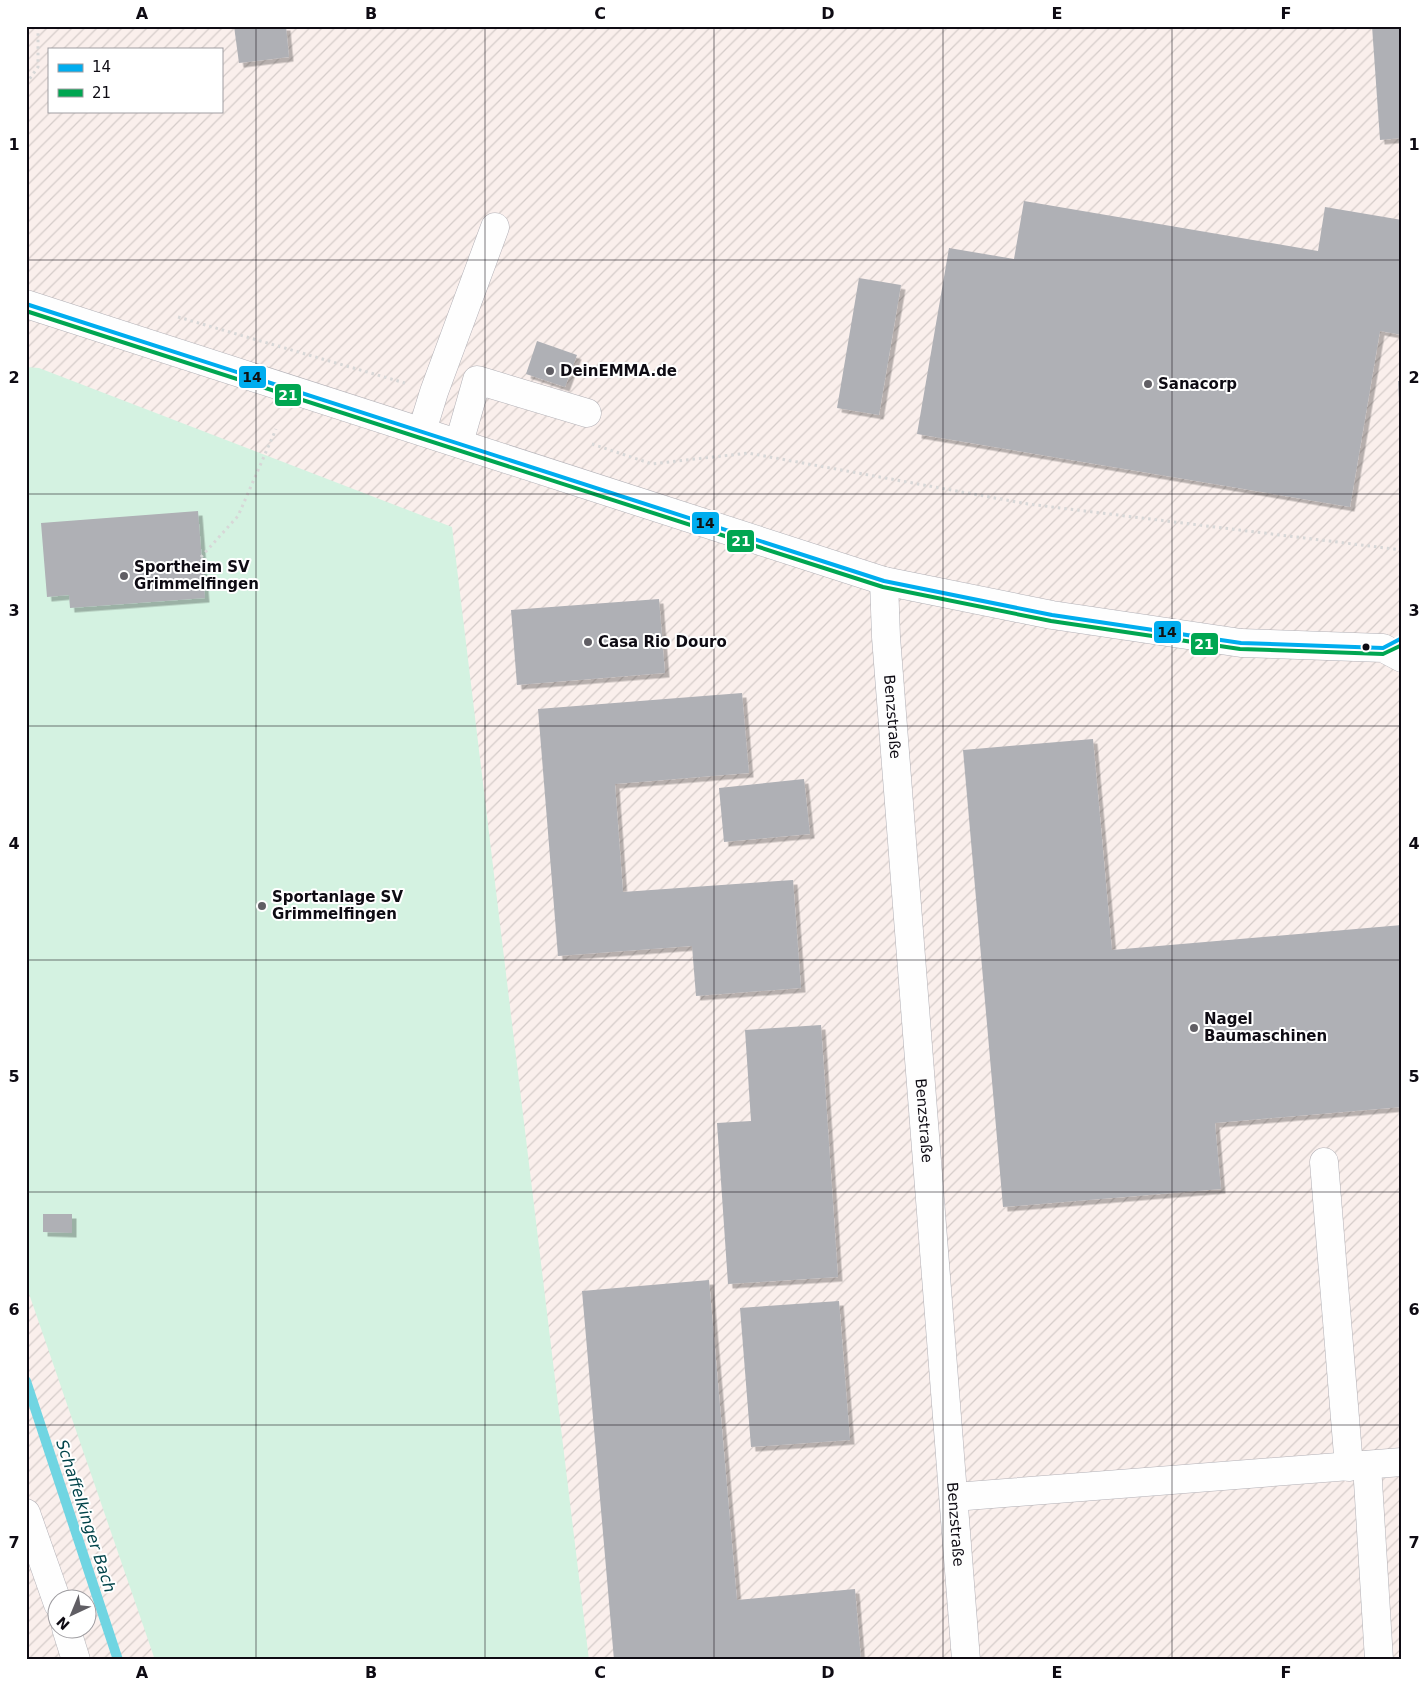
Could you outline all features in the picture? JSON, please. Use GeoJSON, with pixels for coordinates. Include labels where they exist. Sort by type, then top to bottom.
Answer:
{"type":"FeatureCollection","features":[{"type":"Feature","properties":{"kind":"street"},"geometry":{"type":"LineString","coordinates":[[422,431],[434,392],[495,227]]}},
{"type":"Feature","properties":{"kind":"street"},"geometry":{"type":"LineString","coordinates":[[26,304],[884,581],[1052,615],[1241,644],[1396,648]]}},
{"type":"Feature","properties":{"kind":"street"},"geometry":{"type":"LineString","coordinates":[[459,443],[477,380],[587,413]]}},
{"type":"Feature","properties":{"kind":"street","name":"Benzstraße"},"geometry":{"type":"LineString","coordinates":[[884,581],[886,637],[966,1660]]}},
{"type":"Feature","properties":{"kind":"street"},"geometry":{"type":"LineString","coordinates":[[1324,1162],[1379,1660]]}},
{"type":"Feature","properties":{"kind":"street"},"geometry":{"type":"LineString","coordinates":[[954,1497],[1402,1462]]}},
{"type":"Feature","properties":{"kind":"street"},"geometry":{"type":"LineString","coordinates":[[26,1513],[52,1588]]}},
{"type":"Feature","properties":{"kind":"street"},"geometry":{"type":"LineString","coordinates":[[69,1638],[76,1660]]}},
{"type":"Feature","properties":{"kind":"path"},"geometry":{"type":"LineString","coordinates":[[26,84],[38,67],[38,26]]}},
{"type":"Feature","properties":{"kind":"path"},"geometry":{"type":"LineString","coordinates":[[169,315],[434,392]]}},
{"type":"Feature","properties":{"kind":"path"},"geometry":{"type":"LineString","coordinates":[[202,557],[238,516],[276,429]]}},
{"type":"Feature","properties":{"kind":"path"},"geometry":{"type":"LineString","coordinates":[[589,443],[652,464],[748,453],[1028,504],[1402,550]]}},
{"type":"Feature","properties":{"kind":"shaded area"},"geometry":{"type":"Polygon","coordinates":[[[26,26],[1402,26],[1402,1660],[26,1660],[26,26]]]}},
{"type":"Feature","properties":{"kind":"green space","name":"Sportanlage SV Grimmelfingen"},"geometry":{"type":"Polygon","coordinates":[[[26,367],[39,368],[452,527],[589,1660],[155,1660],[26,1285],[26,367]]]}},
{"type":"Feature","properties":{"kind":"building"},"geometry":{"type":"Polygon","coordinates":[[[234,26],[286,26],[289,57],[239,63],[234,26]]]}},
{"type":"Feature","properties":{"kind":"building"},"geometry":{"type":"Polygon","coordinates":[[[1372,26],[1400,26],[1402,51],[1402,138],[1380,140],[1372,26]]]}},
{"type":"Feature","properties":{"kind":"building","name":"Sanacorp"},"geometry":{"type":"Polygon","coordinates":[[[1024,201],[1318,251],[1325,207],[1402,220],[1402,335],[1380,331],[1350,507],[917,434],[949,248],[1014,259],[1024,201]]]}},
{"type":"Feature","properties":{"kind":"building"},"geometry":{"type":"Polygon","coordinates":[[[859,278],[901,285],[879,415],[837,408],[859,278]]]}},
{"type":"Feature","properties":{"kind":"building"},"geometry":{"type":"Polygon","coordinates":[[[537,341],[577,355],[565,387],[526,374],[537,341]]]}},
{"type":"Feature","properties":{"kind":"building"},"geometry":{"type":"Polygon","coordinates":[[[1398,381],[1402,381],[1402,421],[1400,421],[1398,381]]]}},
{"type":"Feature","properties":{"kind":"building","name":"Sportheim SV Grimmelfingen"},"geometry":{"type":"Polygon","coordinates":[[[198,511],[205,598],[70,608],[69,595],[47,597],[41,523],[198,511]]]}},
{"type":"Feature","properties":{"kind":"building","name":"Casa Rio Douro"},"geometry":{"type":"Polygon","coordinates":[[[659,599],[665,673],[517,685],[511,610],[659,599]]]}},
{"type":"Feature","properties":{"kind":"building"},"geometry":{"type":"Polygon","coordinates":[[[742,693],[749,773],[615,784],[623,892],[793,880],[801,988],[696,996],[692,946],[558,956],[538,709],[742,693]]]}},
{"type":"Feature","properties":{"kind":"building","name":"Nagel Baumaschinen"},"geometry":{"type":"Polygon","coordinates":[[[1093,739],[1112,950],[1402,925],[1402,1107],[1215,1123],[1221,1189],[1003,1207],[963,750],[1093,739]]]}},
{"type":"Feature","properties":{"kind":"building"},"geometry":{"type":"Polygon","coordinates":[[[804,779],[810,834],[724,842],[719,788],[804,779]]]}},
{"type":"Feature","properties":{"kind":"building"},"geometry":{"type":"Polygon","coordinates":[[[821,1025],[838,1277],[728,1284],[717,1123],[751,1121],[745,1030],[821,1025]]]}},
{"type":"Feature","properties":{"kind":"building"},"geometry":{"type":"Polygon","coordinates":[[[43,1214],[72,1214],[72,1233],[43,1232],[43,1214]]]}},
{"type":"Feature","properties":{"kind":"building"},"geometry":{"type":"Polygon","coordinates":[[[709,1280],[737,1600],[855,1589],[861,1660],[614,1660],[582,1291],[709,1280]]]}},
{"type":"Feature","properties":{"kind":"building"},"geometry":{"type":"Polygon","coordinates":[[[839,1301],[850,1440],[751,1447],[740,1308],[839,1301]]]}},
{"type":"Feature","properties":{"kind":"waterway","name":"Schaffelkinger Bach"},"geometry":{"type":"LineString","coordinates":[[26,1381],[118,1660]]}},
{"type":"Feature","properties":{"kind":"transit line","name":"14"},"geometry":{"type":"LineString","coordinates":[[26,304],[884,581],[1052,615],[1241,643],[1383,648],[1402,638]]}},
{"type":"Feature","properties":{"kind":"transit line","name":"21"},"geometry":{"type":"LineString","coordinates":[[26,311],[883,587],[1051,621],[1240,649],[1383,654],[1402,645]]}},
{"type":"Feature","properties":{"kind":"place","name":"DeinEMMA.de"},"geometry":{"type":"Point","coordinates":[550,371]}},
{"type":"Feature","properties":{"kind":"place","name":"Sanacorp"},"geometry":{"type":"Point","coordinates":[1148,384]}},
{"type":"Feature","properties":{"kind":"place","name":"Sportheim SV Grimmelfingen"},"geometry":{"type":"Point","coordinates":[124,576]}},
{"type":"Feature","properties":{"kind":"place","name":"Casa Rio Douro"},"geometry":{"type":"Point","coordinates":[588,642]}},
{"type":"Feature","properties":{"kind":"place","name":"Sportanlage SV Grimmelfingen"},"geometry":{"type":"Point","coordinates":[262,906]}},
{"type":"Feature","properties":{"kind":"place","name":"Nagel Baumaschinen"},"geometry":{"type":"Point","coordinates":[1194,1028]}}]}
